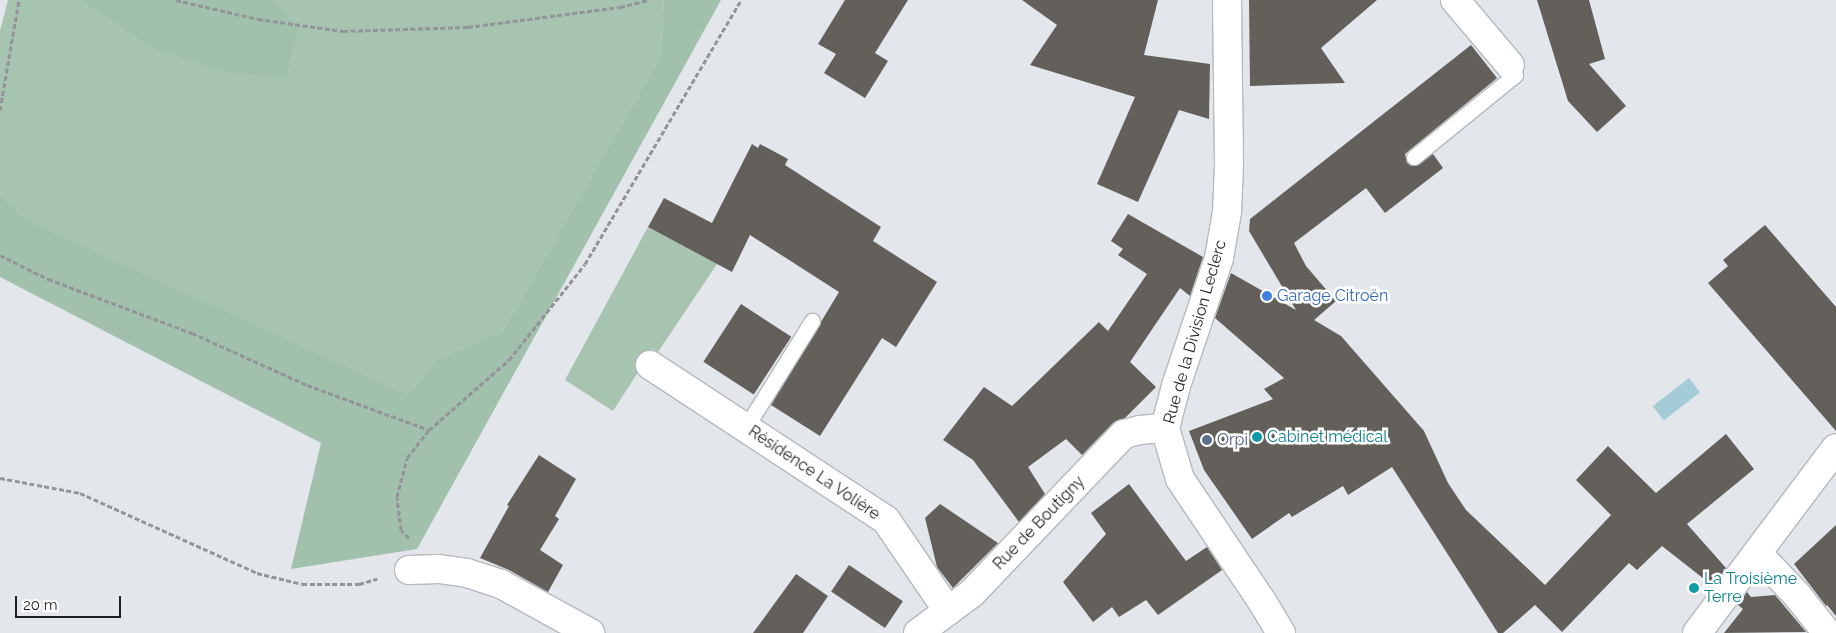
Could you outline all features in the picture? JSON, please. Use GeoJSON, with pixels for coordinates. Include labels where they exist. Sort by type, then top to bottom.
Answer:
{"type":"FeatureCollection","features":[{"type":"Feature","properties":{"kind":"street","name":"Rue de la Division Leclerc"},"geometry":{"type":"LineString","coordinates":[[1227,0],[1229,164],[1227,212],[1219,258],[1176,386],[1165,428],[1180,479],[1263,602],[1281,633]]}},
{"type":"Feature","properties":{"kind":"street"},"geometry":{"type":"LineString","coordinates":[[1455,0],[1510,65]]}},
{"type":"Feature","properties":{"kind":"street","name":"Résidence La Volière"},"geometry":{"type":"LineString","coordinates":[[650,365],[886,520],[948,611]]}},
{"type":"Feature","properties":{"kind":"street","name":"Rue de Boutigny"},"geometry":{"type":"LineString","coordinates":[[918,633],[972,593],[1124,434],[1140,430],[1165,428]]}},
{"type":"Feature","properties":{"kind":"street"},"geometry":{"type":"LineString","coordinates":[[1697,633],[1836,448]]}},
{"type":"Feature","properties":{"kind":"street"},"geometry":{"type":"LineString","coordinates":[[1757,554],[1797,595],[1827,633]]}},
{"type":"Feature","properties":{"kind":"street"},"geometry":{"type":"LineString","coordinates":[[410,570],[439,569],[468,573],[501,584],[590,633]]}},
{"type":"Feature","properties":{"kind":"lane"},"geometry":{"type":"LineString","coordinates":[[1414,157],[1516,76],[1510,65]]}},
{"type":"Feature","properties":{"kind":"lane"},"geometry":{"type":"LineString","coordinates":[[746,427],[812,321]]}},
{"type":"Feature","properties":{"kind":"path"},"geometry":{"type":"LineString","coordinates":[[0,110],[19,0]]}},
{"type":"Feature","properties":{"kind":"path"},"geometry":{"type":"LineString","coordinates":[[176,0],[258,19],[343,31],[468,27],[620,7],[648,0]]}},
{"type":"Feature","properties":{"kind":"path"},"geometry":{"type":"LineString","coordinates":[[439,569],[401,530],[397,497],[406,458],[429,430],[509,360],[586,264],[741,0]]}},
{"type":"Feature","properties":{"kind":"path"},"geometry":{"type":"LineString","coordinates":[[0,255],[48,279],[192,334],[307,385],[429,430]]}},
{"type":"Feature","properties":{"kind":"path"},"geometry":{"type":"LineString","coordinates":[[0,478],[80,493],[257,573],[302,584],[359,584],[410,570]]}},
{"type":"Feature","properties":{"kind":"green space"},"geometry":{"type":"Polygon","coordinates":[[[8,0],[78,0],[145,45],[287,78],[300,27],[276,0],[664,0],[660,57],[503,330],[437,359],[408,394],[25,220],[0,194],[0,31],[8,0]]]}},
{"type":"Feature","properties":{"kind":"green space"},"geometry":{"type":"Polygon","coordinates":[[[78,0],[276,0],[300,27],[287,78],[230,73],[145,45],[78,0]]]}},
{"type":"Feature","properties":{"kind":"green space"},"geometry":{"type":"Polygon","coordinates":[[[664,0],[721,0],[417,549],[291,569],[321,443],[0,277],[0,194],[26,220],[408,394],[437,359],[503,330],[660,57],[664,0]]]}},
{"type":"Feature","properties":{"kind":"green space"},"geometry":{"type":"Polygon","coordinates":[[[648,227],[717,264],[658,352],[653,349],[613,411],[565,380],[648,227]]]}},
{"type":"Feature","properties":{"kind":"water"},"geometry":{"type":"Polygon","coordinates":[[[1689,378],[1700,392],[1664,421],[1653,406],[1689,378]]]}},
{"type":"Feature","properties":{"kind":"building"},"geometry":{"type":"Polygon","coordinates":[[[845,0],[908,0],[875,53],[888,61],[865,98],[824,73],[836,54],[818,44],[845,0]]]}},
{"type":"Feature","properties":{"kind":"building"},"geometry":{"type":"Polygon","coordinates":[[[1022,0],[1158,0],[1144,55],[1210,64],[1209,119],[1179,110],[1138,202],[1097,184],[1135,97],[1030,65],[1057,25],[1022,0]]]}},
{"type":"Feature","properties":{"kind":"building"},"geometry":{"type":"Polygon","coordinates":[[[1249,0],[1377,0],[1321,48],[1345,83],[1250,86],[1249,0]]]}},
{"type":"Feature","properties":{"kind":"building"},"geometry":{"type":"Polygon","coordinates":[[[1537,0],[1589,0],[1605,59],[1589,64],[1626,106],[1597,132],[1568,101],[1537,0]]]}},
{"type":"Feature","properties":{"kind":"building"},"geometry":{"type":"Polygon","coordinates":[[[1471,45],[1497,78],[1405,154],[1407,163],[1415,166],[1433,154],[1443,168],[1385,213],[1366,188],[1294,243],[1306,266],[1336,301],[1314,320],[1341,336],[1424,431],[1448,483],[1466,510],[1545,585],[1611,515],[1576,480],[1608,446],[1656,493],[1726,434],[1754,469],[1687,524],[1726,568],[1713,586],[1662,546],[1637,570],[1629,563],[1562,632],[1535,605],[1503,633],[1498,633],[1392,467],[1348,495],[1343,486],[1292,517],[1289,513],[1252,539],[1204,470],[1189,431],[1273,399],[1264,389],[1284,378],[1215,318],[1231,273],[1296,310],[1249,231],[1250,219],[1471,45]]]}},
{"type":"Feature","properties":{"kind":"building"},"geometry":{"type":"Polygon","coordinates":[[[752,144],[758,148],[760,144],[788,159],[785,165],[881,227],[873,241],[937,282],[896,347],[882,338],[820,436],[771,405],[839,292],[750,235],[732,272],[648,227],[664,198],[712,223],[752,144]]]}},
{"type":"Feature","properties":{"kind":"building"},"geometry":{"type":"Polygon","coordinates":[[[1128,214],[1203,257],[1190,296],[1180,288],[1130,362],[1156,387],[1125,418],[1113,423],[1082,455],[1066,439],[1028,467],[1045,494],[1019,522],[973,460],[943,440],[984,387],[1012,406],[1099,322],[1108,331],[1147,274],[1118,255],[1123,249],[1111,241],[1128,214]]]}},
{"type":"Feature","properties":{"kind":"building"},"geometry":{"type":"Polygon","coordinates":[[[1765,225],[1836,307],[1836,431],[1708,283],[1728,266],[1723,260],[1765,225]]]}},
{"type":"Feature","properties":{"kind":"building"},"geometry":{"type":"Polygon","coordinates":[[[741,304],[791,337],[754,395],[703,362],[741,304]]]}},
{"type":"Feature","properties":{"kind":"building"},"geometry":{"type":"Polygon","coordinates":[[[539,455],[576,479],[555,516],[559,519],[540,550],[563,565],[548,592],[509,570],[480,558],[509,506],[507,505],[539,455]]]}},
{"type":"Feature","properties":{"kind":"building"},"geometry":{"type":"Polygon","coordinates":[[[1129,484],[1186,561],[1207,547],[1222,570],[1158,615],[1146,600],[1119,617],[1112,607],[1093,622],[1063,582],[1106,534],[1091,513],[1129,484]]]}},
{"type":"Feature","properties":{"kind":"building"},"geometry":{"type":"Polygon","coordinates":[[[940,504],[998,543],[953,588],[937,567],[925,518],[940,504]]]}},
{"type":"Feature","properties":{"kind":"building"},"geometry":{"type":"Polygon","coordinates":[[[1836,525],[1836,616],[1794,564],[1836,525]]]}},
{"type":"Feature","properties":{"kind":"building"},"geometry":{"type":"Polygon","coordinates":[[[849,565],[903,601],[885,628],[831,592],[849,565]]]}},
{"type":"Feature","properties":{"kind":"building"},"geometry":{"type":"Polygon","coordinates":[[[796,574],[828,596],[803,633],[753,633],[796,574]]]}},
{"type":"Feature","properties":{"kind":"building"},"geometry":{"type":"Polygon","coordinates":[[[1747,592],[1751,597],[1775,595],[1806,632],[1724,633],[1743,609],[1738,605],[1747,592]]]}},
{"type":"Feature","properties":{"kind":"place","name":"Garage Citroën"},"geometry":{"type":"Point","coordinates":[1267,296]}},
{"type":"Feature","properties":{"kind":"place","name":"Cabinet médical"},"geometry":{"type":"Point","coordinates":[1257,437]}},
{"type":"Feature","properties":{"kind":"place","name":"Orpi"},"geometry":{"type":"Point","coordinates":[1207,440]}},
{"type":"Feature","properties":{"kind":"place","name":"La Troisième Terre"},"geometry":{"type":"Point","coordinates":[1694,588]}}]}
